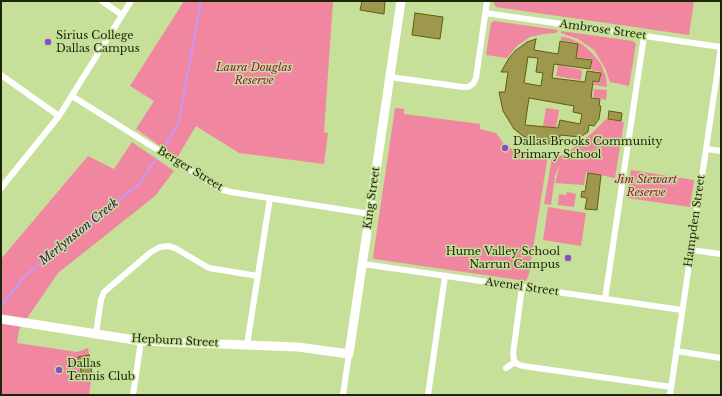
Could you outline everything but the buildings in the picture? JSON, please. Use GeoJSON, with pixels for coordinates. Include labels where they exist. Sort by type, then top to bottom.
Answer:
{"type":"FeatureCollection","features":[{"type":"Feature","properties":{"kind":"street"},"geometry":{"type":"LineString","coordinates":[[102,1],[122,15]]}},
{"type":"Feature","properties":{"kind":"street"},"geometry":{"type":"LineString","coordinates":[[1,188],[59,116],[131,1]]}},
{"type":"Feature","properties":{"kind":"street","name":"King Street"},"geometry":{"type":"LineString","coordinates":[[343,395],[401,1]]}},
{"type":"Feature","properties":{"kind":"street"},"geometry":{"type":"LineString","coordinates":[[390,77],[463,87],[471,85],[475,82],[487,1]]}},
{"type":"Feature","properties":{"kind":"street","name":"Ambrose Street"},"geometry":{"type":"LineString","coordinates":[[485,13],[721,47]]}},
{"type":"Feature","properties":{"kind":"street"},"geometry":{"type":"LineString","coordinates":[[605,299],[644,36]]}},
{"type":"Feature","properties":{"kind":"street","name":"Hampden Street"},"geometry":{"type":"LineString","coordinates":[[670,395],[721,47]]}},
{"type":"Feature","properties":{"kind":"street"},"geometry":{"type":"LineString","coordinates":[[1,75],[59,116]]}},
{"type":"Feature","properties":{"kind":"street","name":"Berger Street"},"geometry":{"type":"LineString","coordinates":[[72,96],[220,189],[370,214]]}},
{"type":"Feature","properties":{"kind":"street"},"geometry":{"type":"LineString","coordinates":[[706,148],[721,151]]}},
{"type":"Feature","properties":{"kind":"street"},"geometry":{"type":"LineString","coordinates":[[248,345],[270,198]]}},
{"type":"Feature","properties":{"kind":"street"},"geometry":{"type":"LineString","coordinates":[[96,333],[101,300],[104,292],[151,252],[160,247],[168,246],[175,248],[209,268],[258,276]]}},
{"type":"Feature","properties":{"kind":"street"},"geometry":{"type":"LineString","coordinates":[[691,250],[721,254]]}},
{"type":"Feature","properties":{"kind":"street","name":"Avenel Street"},"geometry":{"type":"LineString","coordinates":[[363,264],[682,310]]}},
{"type":"Feature","properties":{"kind":"street"},"geometry":{"type":"LineString","coordinates":[[428,395],[445,276]]}},
{"type":"Feature","properties":{"kind":"street"},"geometry":{"type":"LineString","coordinates":[[522,287],[513,354],[515,362],[523,366],[671,387]]}},
{"type":"Feature","properties":{"kind":"street","name":"Hepburn Street"},"geometry":{"type":"LineString","coordinates":[[1,319],[141,341],[298,347],[349,354]]}},
{"type":"Feature","properties":{"kind":"street"},"geometry":{"type":"LineString","coordinates":[[133,395],[141,341]]}},
{"type":"Feature","properties":{"kind":"street"},"geometry":{"type":"LineString","coordinates":[[676,351],[721,358]]}},
{"type":"Feature","properties":{"kind":"street"},"geometry":{"type":"LineString","coordinates":[[506,368],[515,362]]}},
{"type":"Feature","properties":{"kind":"green space","name":"Laura Douglas Reserve"},"geometry":{"type":"Polygon","coordinates":[[[184,1],[333,1],[324,132],[328,133],[324,164],[239,153],[196,126],[177,158],[136,129],[154,101],[130,86],[184,1]]]}},
{"type":"Feature","properties":{"kind":"green space"},"geometry":{"type":"Polygon","coordinates":[[[494,1],[694,1],[689,35],[496,7],[494,1]]]}},
{"type":"Feature","properties":{"kind":"green space"},"geometry":{"type":"Polygon","coordinates":[[[494,21],[558,31],[556,33],[530,37],[517,46],[507,58],[486,55],[491,23],[494,21]]]}},
{"type":"Feature","properties":{"kind":"green space"},"geometry":{"type":"Polygon","coordinates":[[[561,31],[633,41],[636,44],[629,86],[610,82],[605,68],[594,50],[578,39],[561,33],[561,31]]]}},
{"type":"Feature","properties":{"kind":"green space"},"geometry":{"type":"Polygon","coordinates":[[[561,37],[569,38],[582,44],[592,53],[601,64],[606,77],[607,87],[593,85],[594,82],[600,83],[601,72],[591,70],[592,59],[576,57],[578,43],[561,40],[561,37]]]}},
{"type":"Feature","properties":{"kind":"green space"},"geometry":{"type":"Polygon","coordinates":[[[558,65],[582,70],[581,80],[556,76],[558,65]]]}},
{"type":"Feature","properties":{"kind":"green space"},"geometry":{"type":"Polygon","coordinates":[[[594,89],[607,90],[606,100],[593,97],[594,89]]]}},
{"type":"Feature","properties":{"kind":"green space"},"geometry":{"type":"Polygon","coordinates":[[[395,108],[404,109],[404,114],[480,124],[480,129],[496,133],[504,144],[515,151],[517,149],[529,156],[532,152],[548,155],[529,274],[526,281],[374,259],[373,257],[395,108]]]}},
{"type":"Feature","properties":{"kind":"green space"},"geometry":{"type":"Polygon","coordinates":[[[546,108],[559,110],[556,128],[543,126],[546,108]]]}},
{"type":"Feature","properties":{"kind":"green space"},"geometry":{"type":"Polygon","coordinates":[[[606,119],[624,122],[615,178],[586,172],[584,185],[555,183],[560,165],[555,176],[551,205],[544,204],[552,158],[566,154],[593,132],[606,119]]]}},
{"type":"Feature","properties":{"kind":"green space"},"geometry":{"type":"Polygon","coordinates":[[[132,142],[174,171],[155,196],[58,273],[19,330],[17,343],[77,352],[88,348],[92,373],[89,395],[1,395],[1,259],[88,156],[114,169],[132,142]]]}},
{"type":"Feature","properties":{"kind":"green space","name":"Jim Stewart Reserve"},"geometry":{"type":"Polygon","coordinates":[[[631,170],[694,180],[690,207],[627,198],[631,170]]]}},
{"type":"Feature","properties":{"kind":"green space"},"geometry":{"type":"Polygon","coordinates":[[[567,192],[576,194],[574,207],[558,205],[559,194],[566,195],[567,192]]]}},
{"type":"Feature","properties":{"kind":"green space"},"geometry":{"type":"Polygon","coordinates":[[[548,207],[586,213],[581,246],[543,240],[548,207]]]}},
{"type":"Feature","properties":{"kind":"waterway","name":"Merlynston Creek"},"geometry":{"type":"LineString","coordinates":[[165,146],[179,121],[201,1]]}},
{"type":"Feature","properties":{"kind":"waterway","name":"Merlynston Creek"},"geometry":{"type":"LineString","coordinates":[[1,306],[26,275],[139,184],[156,159]]}},
{"type":"Feature","properties":{"kind":"place","name":"Sirius College Dallas Campus"},"geometry":{"type":"Point","coordinates":[48,42]}},
{"type":"Feature","properties":{"kind":"place","name":"Dallas Brooks Community Primary School"},"geometry":{"type":"Point","coordinates":[505,148]}},
{"type":"Feature","properties":{"kind":"place","name":"Hume Valley School Narrun Campus"},"geometry":{"type":"Point","coordinates":[568,258]}},
{"type":"Feature","properties":{"kind":"place","name":"Dallas Tennis Club"},"geometry":{"type":"Point","coordinates":[59,370]}}]}
